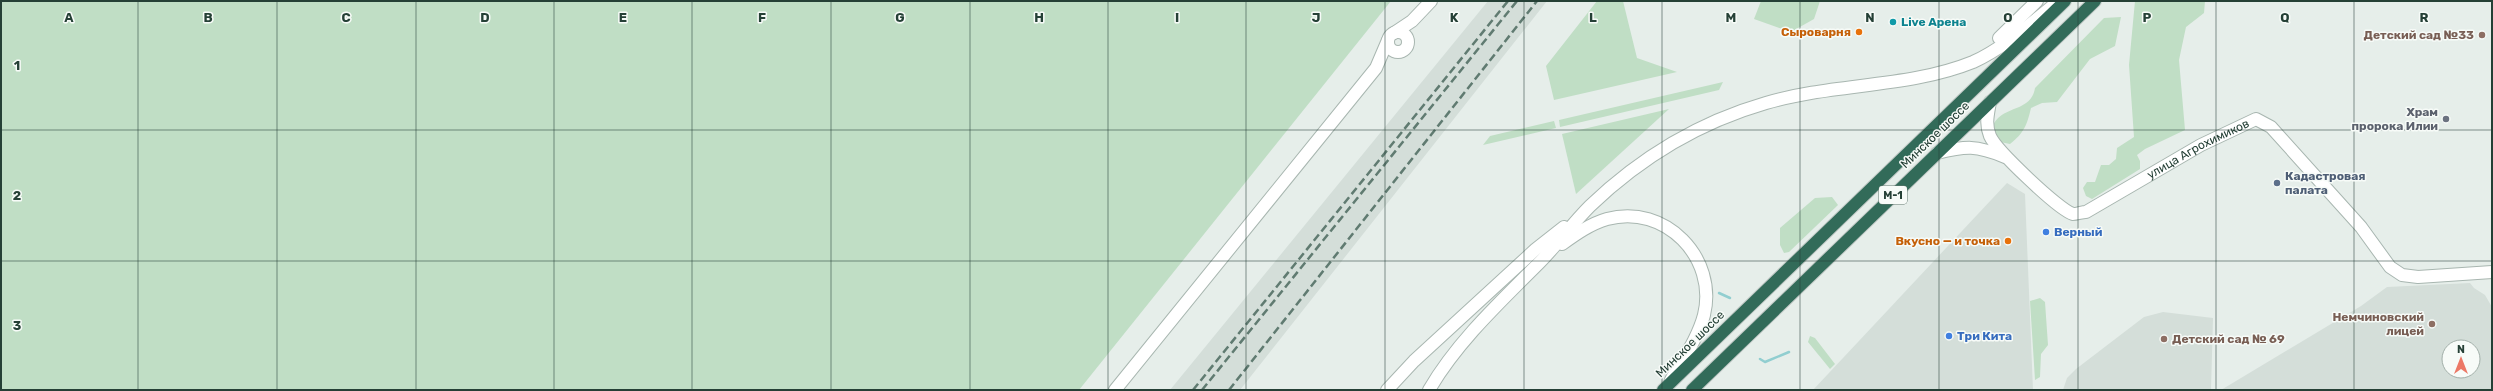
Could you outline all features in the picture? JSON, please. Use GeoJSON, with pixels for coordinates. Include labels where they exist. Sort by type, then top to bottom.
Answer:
{"type":"FeatureCollection","features":[{"type":"Feature","properties":{"kind":"highway","name":"Минское шоссе"},"geometry":{"type":"LineString","coordinates":[[1665,388],[2065,1]]}},
{"type":"Feature","properties":{"kind":"highway","name":"Минское шоссе"},"geometry":{"type":"LineString","coordinates":[[1692,390],[2095,1]]}},
{"type":"Feature","properties":{"kind":"street"},"geometry":{"type":"LineString","coordinates":[[1376,68],[1404,47],[1422,12],[1431,1]]}},
{"type":"Feature","properties":{"kind":"street"},"geometry":{"type":"LineString","coordinates":[[1935,72],[1971,57],[1992,44],[2038,1]]}},
{"type":"Feature","properties":{"kind":"street"},"geometry":{"type":"LineString","coordinates":[[1387,390],[1414,361],[1536,249],[1590,206],[1623,177],[1664,148],[1687,134],[1726,116],[1768,102],[1959,67],[1992,51],[2060,1]]}},
{"type":"Feature","properties":{"kind":"street"},"geometry":{"type":"LineString","coordinates":[[1115,390],[1376,68],[1391,36],[1422,12]]}},
{"type":"Feature","properties":{"kind":"street"},"geometry":{"type":"LineString","coordinates":[[1391,36],[1404,34],[1404,47]]}},
{"type":"Feature","properties":{"kind":"street"},"geometry":{"type":"LineString","coordinates":[[1391,36],[1392,49],[1404,47]]}},
{"type":"Feature","properties":{"kind":"street","name":"улица Агрохимиков"},"geometry":{"type":"LineString","coordinates":[[1990,102],[1986,125],[1993,140],[2008,159],[2066,210],[2074,214],[2086,212],[2201,145],[2256,119],[2271,127],[2361,227],[2390,267],[2402,275],[2418,277],[2492,272]]}},
{"type":"Feature","properties":{"kind":"street","name":"улица Агрохимиков"},"geometry":{"type":"LineString","coordinates":[[1937,153],[1969,146],[1983,147],[2008,159]]}},
{"type":"Feature","properties":{"kind":"street"},"geometry":{"type":"LineString","coordinates":[[1429,390],[1469,336],[1590,206]]}},
{"type":"Feature","properties":{"kind":"street"},"geometry":{"type":"LineString","coordinates":[[1546,255],[1590,225],[1608,219],[1625,216],[1656,221],[1684,240],[1694,252],[1706,283],[1704,315],[1693,342],[1665,388]]}},
{"type":"Feature","properties":{"kind":"shaded area"},"geometry":{"type":"Polygon","coordinates":[[[1488,1],[1547,1],[1240,390],[1170,390],[1488,1]]]}},
{"type":"Feature","properties":{"kind":"shaded area"},"geometry":{"type":"Polygon","coordinates":[[[2007,183],[2025,194],[2033,390],[1813,390],[2007,183]]]}},
{"type":"Feature","properties":{"kind":"shaded area","name":"Немчиновский лицей"},"geometry":{"type":"Polygon","coordinates":[[[2470,283],[2474,288],[2485,295],[2492,307],[2492,390],[2221,390],[2361,306],[2387,287],[2470,283]]]}},
{"type":"Feature","properties":{"kind":"shaded area","name":"Детский сад № 69"},"geometry":{"type":"Polygon","coordinates":[[[2163,312],[2213,318],[2211,390],[2063,390],[2067,378],[2076,369],[2144,317],[2163,312]]]}},
{"type":"Feature","properties":{"kind":"green space"},"geometry":{"type":"Polygon","coordinates":[[[1,1],[1391,1],[1079,390],[1,390],[1,1]]]}},
{"type":"Feature","properties":{"kind":"green space"},"geometry":{"type":"Polygon","coordinates":[[[1597,1],[1623,1],[1637,58],[1677,72],[1554,100],[1546,66],[1597,1]]]}},
{"type":"Feature","properties":{"kind":"green space"},"geometry":{"type":"Polygon","coordinates":[[[1761,1],[1820,1],[1814,19],[1791,32],[1754,19],[1761,1]]]}},
{"type":"Feature","properties":{"kind":"green space"},"geometry":{"type":"Polygon","coordinates":[[[2135,1],[2205,1],[2204,13],[2186,27],[2179,60],[2185,130],[2145,149],[2137,155],[2140,161],[2140,169],[2092,199],[2086,196],[2083,188],[2087,182],[2095,182],[2101,165],[2109,165],[2116,159],[2117,148],[2134,137],[2129,65],[2135,1]]]}},
{"type":"Feature","properties":{"kind":"green space"},"geometry":{"type":"Polygon","coordinates":[[[2121,17],[2115,46],[2090,59],[2057,102],[2042,103],[2031,108],[2024,128],[2019,136],[2010,144],[2000,142],[1992,128],[1996,120],[2002,115],[2028,102],[2035,88],[2104,18],[2121,17]]]}},
{"type":"Feature","properties":{"kind":"green space"},"geometry":{"type":"Polygon","coordinates":[[[1723,82],[1719,90],[1560,127],[1559,120],[1723,82]]]}},
{"type":"Feature","properties":{"kind":"green space"},"geometry":{"type":"Polygon","coordinates":[[[1669,109],[1576,194],[1562,134],[1669,109]]]}},
{"type":"Feature","properties":{"kind":"green space"},"geometry":{"type":"Polygon","coordinates":[[[1554,121],[1556,128],[1483,145],[1490,136],[1554,121]]]}},
{"type":"Feature","properties":{"kind":"green space"},"geometry":{"type":"Polygon","coordinates":[[[1832,197],[1838,205],[1789,252],[1784,253],[1780,245],[1780,228],[1815,198],[1832,197]]]}},
{"type":"Feature","properties":{"kind":"green space"},"geometry":{"type":"Polygon","coordinates":[[[2040,298],[2045,302],[2048,345],[2041,354],[2040,377],[2035,380],[2030,301],[2040,298]]]}},
{"type":"Feature","properties":{"kind":"green space"},"geometry":{"type":"Polygon","coordinates":[[[1810,336],[1815,338],[1835,364],[1830,369],[1808,342],[1810,336]]]}},
{"type":"Feature","properties":{"kind":"waterway"},"geometry":{"type":"LineString","coordinates":[[1719,293],[1730,298]]}},
{"type":"Feature","properties":{"kind":"waterway"},"geometry":{"type":"LineString","coordinates":[[1760,359],[1765,362],[1789,352]]}},
{"type":"Feature","properties":{"kind":"railway"},"geometry":{"type":"LineString","coordinates":[[1193,390],[1508,1]]}},
{"type":"Feature","properties":{"kind":"railway"},"geometry":{"type":"LineString","coordinates":[[1202,390],[1517,1]]}},
{"type":"Feature","properties":{"kind":"railway"},"geometry":{"type":"LineString","coordinates":[[1229,390],[1537,1]]}},
{"type":"Feature","properties":{"kind":"place","name":"Live Арена"},"geometry":{"type":"Point","coordinates":[1893,22]}},
{"type":"Feature","properties":{"kind":"place","name":"Сыроварня"},"geometry":{"type":"Point","coordinates":[1859,32]}},
{"type":"Feature","properties":{"kind":"place","name":"Детский сад №33"},"geometry":{"type":"Point","coordinates":[2482,35]}},
{"type":"Feature","properties":{"kind":"place","name":"Храм пророка Илии"},"geometry":{"type":"Point","coordinates":[2446,119]}},
{"type":"Feature","properties":{"kind":"place","name":"Кадастровая палата"},"geometry":{"type":"Point","coordinates":[2277,183]}},
{"type":"Feature","properties":{"kind":"place","name":"Верный"},"geometry":{"type":"Point","coordinates":[2046,232]}},
{"type":"Feature","properties":{"kind":"place","name":"Вкусно — и точка"},"geometry":{"type":"Point","coordinates":[2008,241]}},
{"type":"Feature","properties":{"kind":"place","name":"Немчиновский лицей"},"geometry":{"type":"Point","coordinates":[2432,324]}},
{"type":"Feature","properties":{"kind":"place","name":"Три Кита"},"geometry":{"type":"Point","coordinates":[1949,336]}},
{"type":"Feature","properties":{"kind":"place","name":"Детский сад № 69"},"geometry":{"type":"Point","coordinates":[2164,339]}}]}
